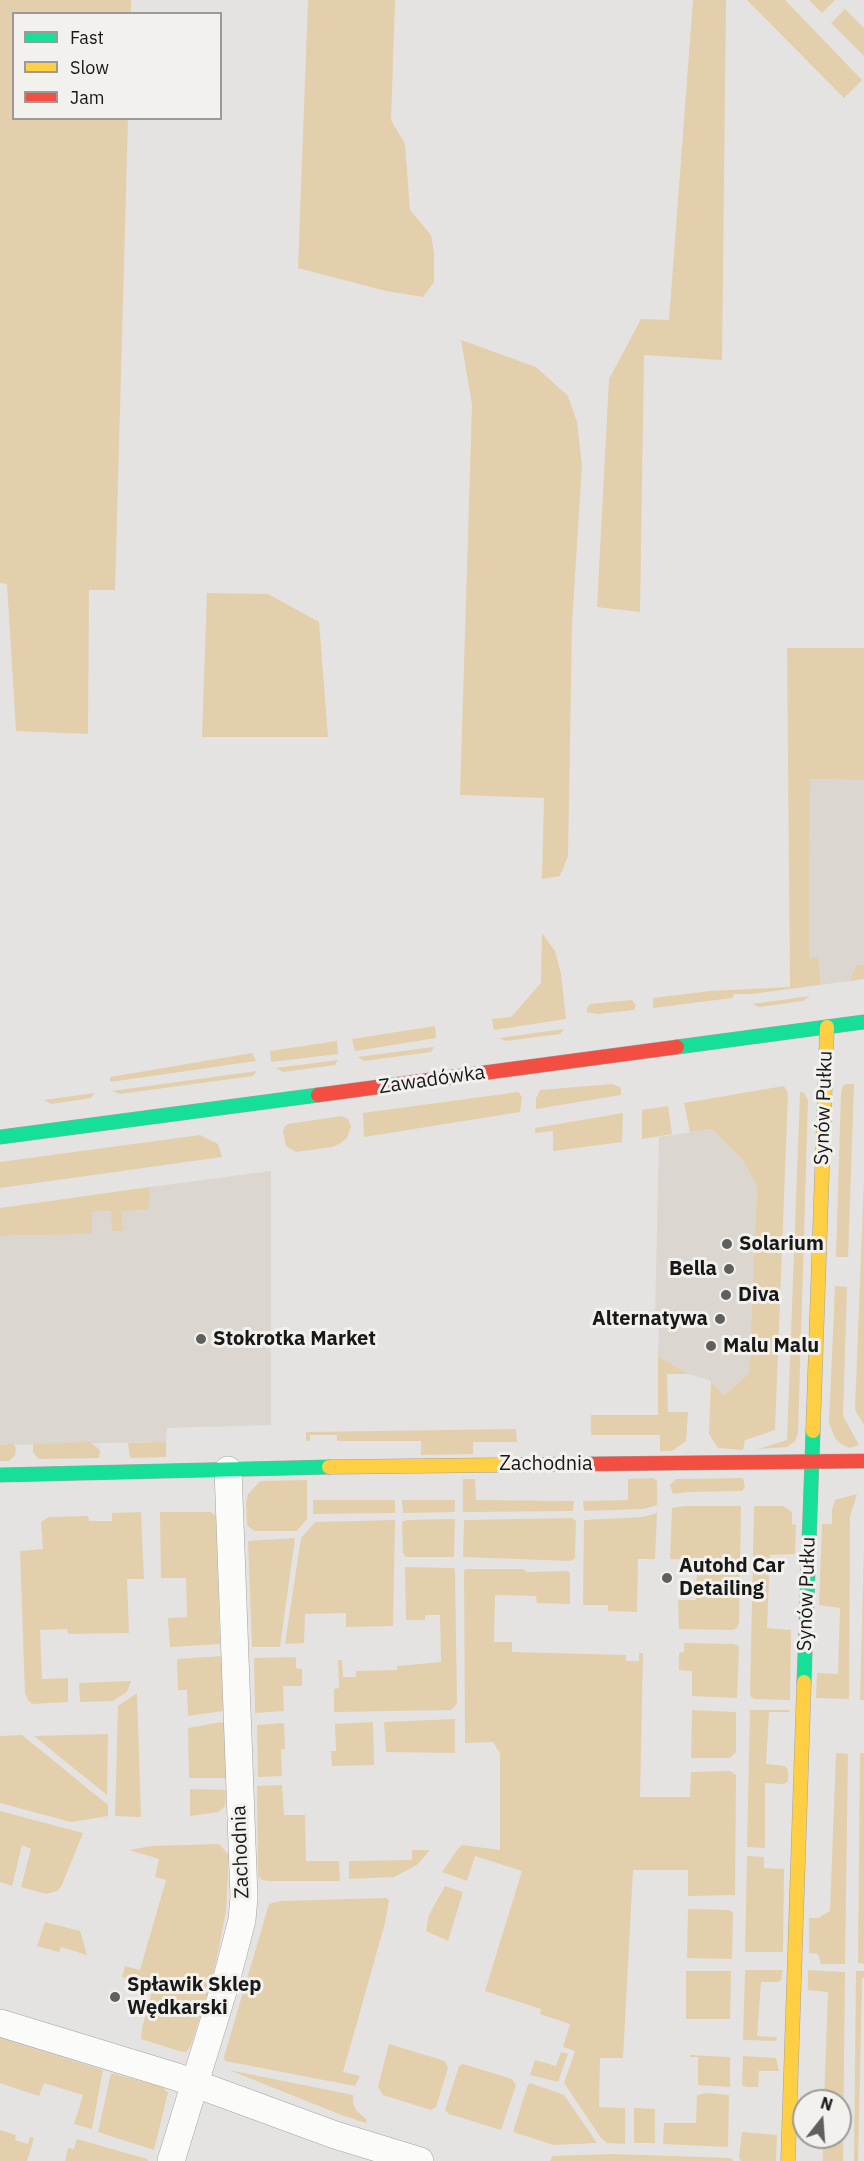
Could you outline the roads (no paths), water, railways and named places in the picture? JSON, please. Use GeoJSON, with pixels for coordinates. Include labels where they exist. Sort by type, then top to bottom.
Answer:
{"type":"FeatureCollection","features":[{"type":"Feature","properties":{"kind":"street","name":"Zawadówka"},"geometry":{"type":"LineString","coordinates":[[0,1137],[864,1022]]}},
{"type":"Feature","properties":{"kind":"street","name":"Synów Pułku"},"geometry":{"type":"LineString","coordinates":[[788,2161],[827,1027]]}},
{"type":"Feature","properties":{"kind":"street","name":"Zachodnia"},"geometry":{"type":"LineString","coordinates":[[0,1475],[347,1467],[864,1461]]}},
{"type":"Feature","properties":{"kind":"street","name":"Zachodnia"},"geometry":{"type":"LineString","coordinates":[[171,2161],[225,1985],[242,1920],[244,1897],[228,1470]]}},
{"type":"Feature","properties":{"kind":"street"},"geometry":{"type":"LineString","coordinates":[[0,2023],[194,2082],[335,2135],[420,2161]]}},
{"type":"Feature","properties":{"kind":"place","name":"Solarium"},"geometry":{"type":"Point","coordinates":[727,1244]}},
{"type":"Feature","properties":{"kind":"place","name":"Bella"},"geometry":{"type":"Point","coordinates":[729,1269]}},
{"type":"Feature","properties":{"kind":"place","name":"Diva"},"geometry":{"type":"Point","coordinates":[726,1295]}},
{"type":"Feature","properties":{"kind":"place","name":"Alternatywa"},"geometry":{"type":"Point","coordinates":[720,1319]}},
{"type":"Feature","properties":{"kind":"place","name":"Stokrotka Market"},"geometry":{"type":"Point","coordinates":[201,1339]}},
{"type":"Feature","properties":{"kind":"place","name":"Malu Malu"},"geometry":{"type":"Point","coordinates":[711,1346]}},
{"type":"Feature","properties":{"kind":"place","name":"Autohd Car Detailing"},"geometry":{"type":"Point","coordinates":[667,1578]}},
{"type":"Feature","properties":{"kind":"place","name":"Spławik Sklep Wędkarski"},"geometry":{"type":"Point","coordinates":[115,1997]}}]}
